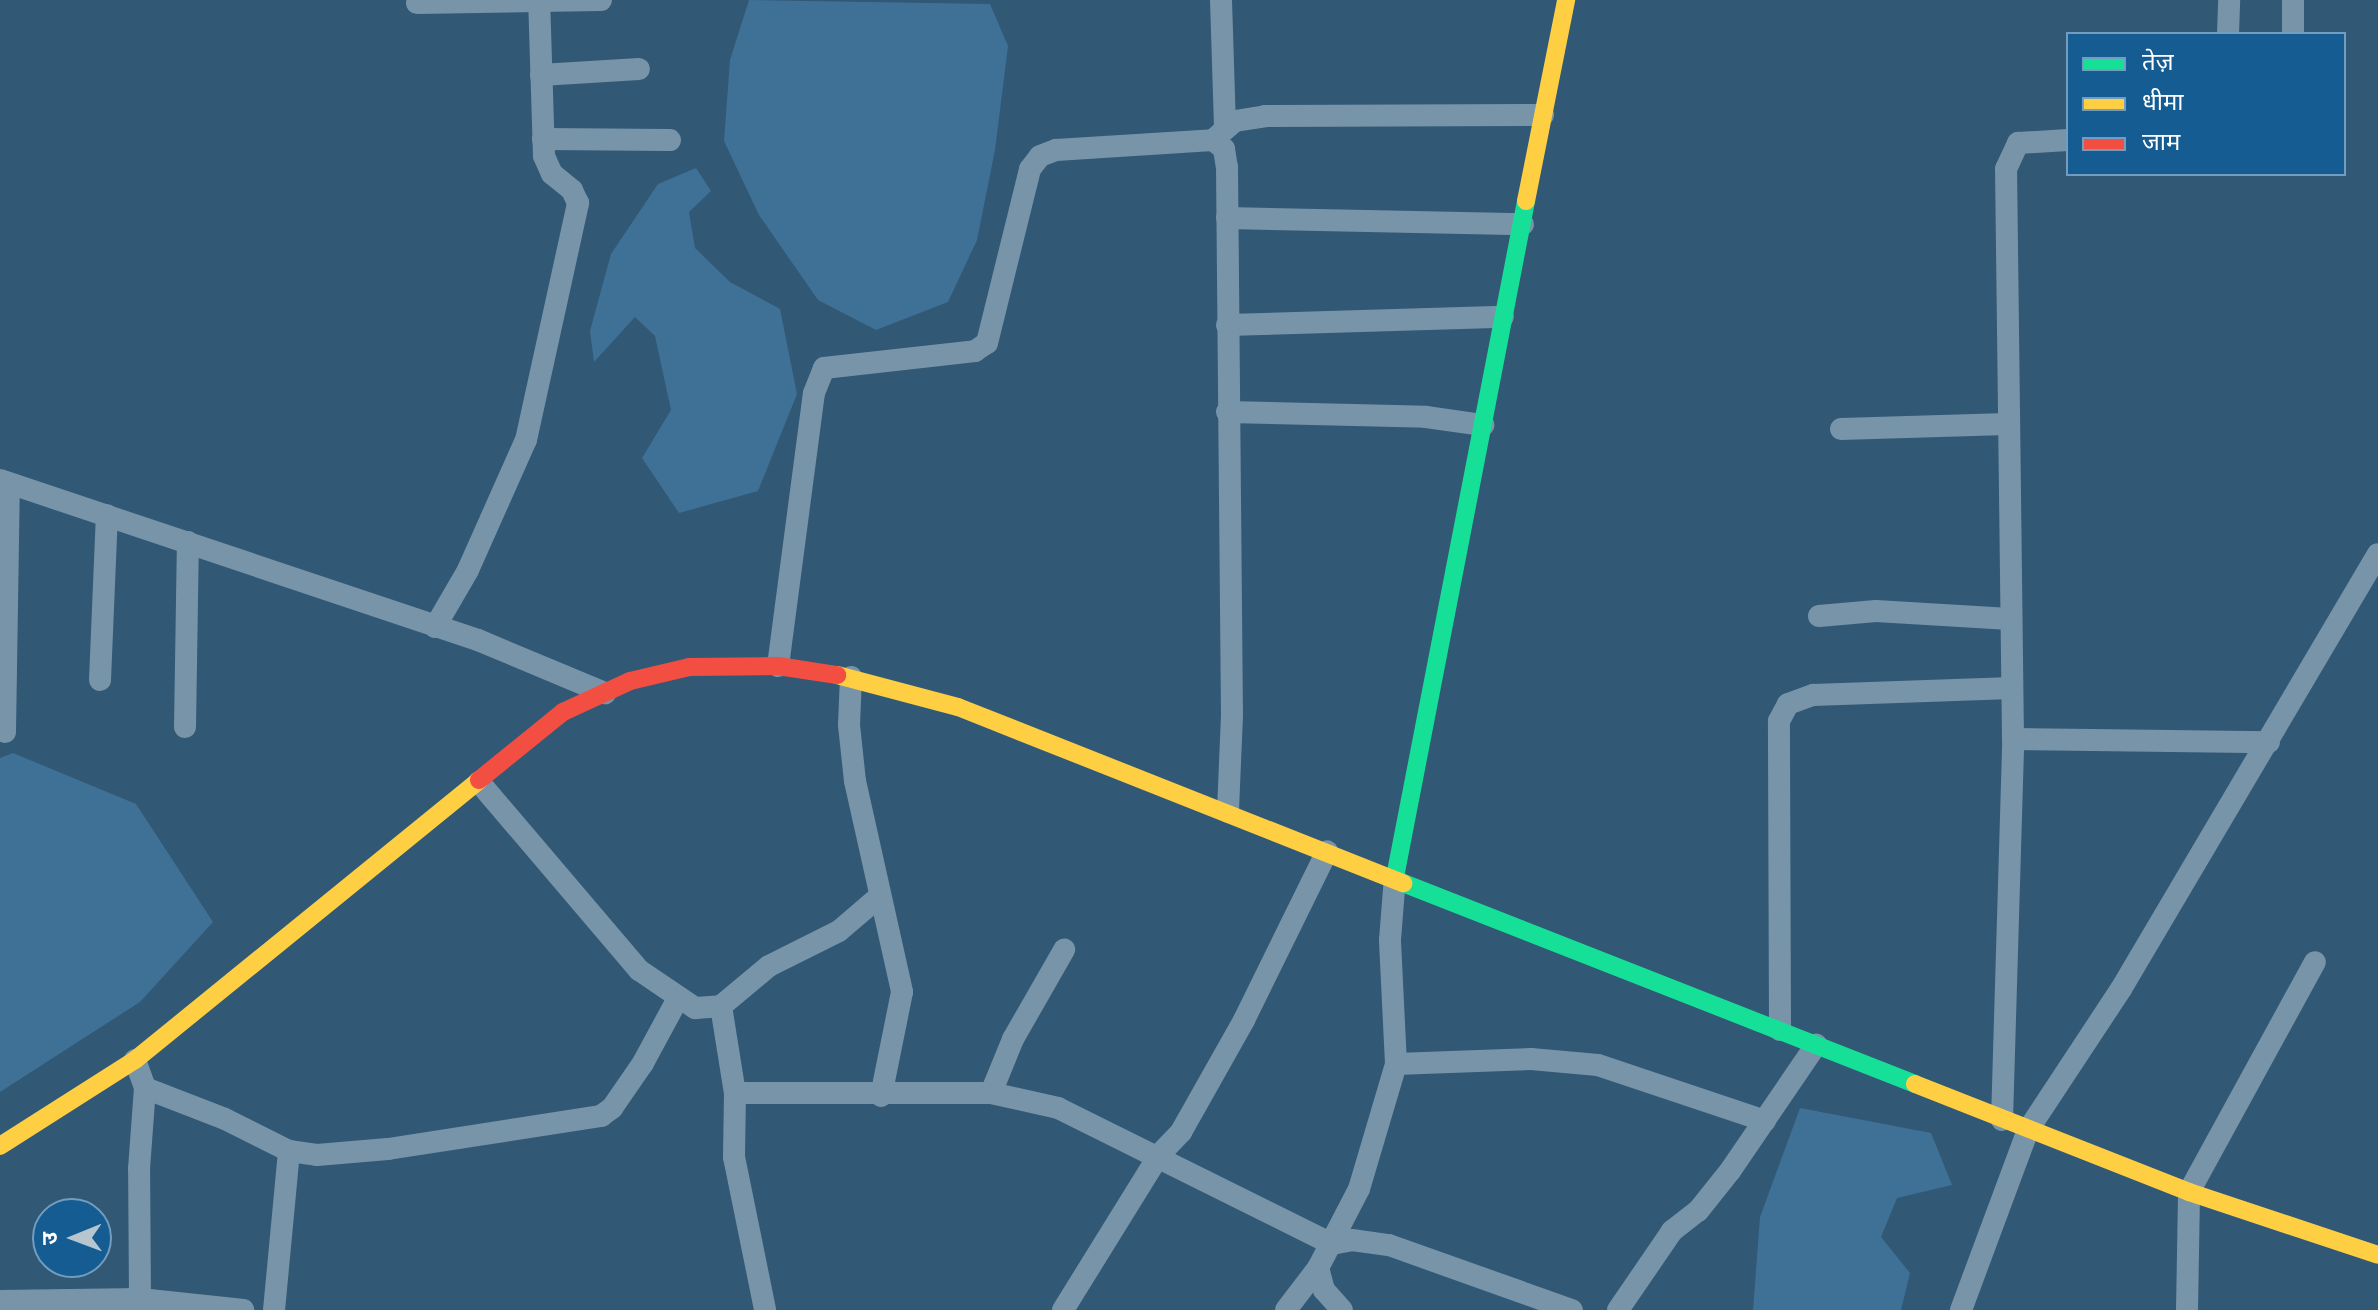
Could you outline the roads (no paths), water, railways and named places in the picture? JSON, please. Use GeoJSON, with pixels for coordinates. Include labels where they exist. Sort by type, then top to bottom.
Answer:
{"type":"FeatureCollection","features":[{"type":"Feature","properties":{"kind":"main road"},"geometry":{"type":"LineString","coordinates":[[1395,877],[1416,748],[1452,603],[1462,519],[1566,0]]}},
{"type":"Feature","properties":{"kind":"main road"},"geometry":{"type":"LineString","coordinates":[[0,1146],[135,1060],[563,712],[605,693],[689,667],[778,666],[851,677],[958,707],[1395,877],[2002,1120],[2189,1192],[2378,1255]]}},
{"type":"Feature","properties":{"kind":"street"},"geometry":{"type":"LineString","coordinates":[[417,3],[601,0]]}},
{"type":"Feature","properties":{"kind":"street"},"geometry":{"type":"LineString","coordinates":[[1221,0],[1219,134],[1224,149],[1227,218],[1232,700],[1228,812]]}},
{"type":"Feature","properties":{"kind":"street"},"geometry":{"type":"LineString","coordinates":[[2228,32],[2229,0]]}},
{"type":"Feature","properties":{"kind":"street"},"geometry":{"type":"LineString","coordinates":[[2293,0],[2293,32]]}},
{"type":"Feature","properties":{"kind":"street"},"geometry":{"type":"LineString","coordinates":[[435,627],[468,570],[526,440],[578,203],[547,166],[543,139],[539,1]]}},
{"type":"Feature","properties":{"kind":"street"},"geometry":{"type":"LineString","coordinates":[[541,75],[639,69]]}},
{"type":"Feature","properties":{"kind":"street"},"geometry":{"type":"LineString","coordinates":[[778,666],[814,393],[824,368],[975,351],[987,343],[1030,169],[1040,156],[1056,150],[1219,134],[1265,116],[1543,115]]}},
{"type":"Feature","properties":{"kind":"street"},"geometry":{"type":"LineString","coordinates":[[543,139],[670,140]]}},
{"type":"Feature","properties":{"kind":"street"},"geometry":{"type":"LineString","coordinates":[[2002,1120],[2013,739],[2006,169],[2018,143],[2066,140]]}},
{"type":"Feature","properties":{"kind":"street"},"geometry":{"type":"LineString","coordinates":[[1227,218],[1523,224]]}},
{"type":"Feature","properties":{"kind":"street"},"geometry":{"type":"LineString","coordinates":[[1227,325],[1503,317]]}},
{"type":"Feature","properties":{"kind":"street"},"geometry":{"type":"LineString","coordinates":[[1227,412],[1426,417],[1483,425]]}},
{"type":"Feature","properties":{"kind":"street"},"geometry":{"type":"LineString","coordinates":[[1841,429],[2007,424]]}},
{"type":"Feature","properties":{"kind":"street"},"geometry":{"type":"LineString","coordinates":[[5,732],[5,482],[435,627],[605,693]]}},
{"type":"Feature","properties":{"kind":"street"},"geometry":{"type":"LineString","coordinates":[[100,680],[107,515]]}},
{"type":"Feature","properties":{"kind":"street"},"geometry":{"type":"LineString","coordinates":[[185,727],[188,542]]}},
{"type":"Feature","properties":{"kind":"street"},"geometry":{"type":"LineString","coordinates":[[1961,1310],[2028,1130],[2121,989],[2378,554]]}},
{"type":"Feature","properties":{"kind":"street"},"geometry":{"type":"LineString","coordinates":[[1819,616],[1876,611],[2010,619]]}},
{"type":"Feature","properties":{"kind":"street"},"geometry":{"type":"LineString","coordinates":[[851,677],[849,725],[855,781],[902,992],[881,1096]]}},
{"type":"Feature","properties":{"kind":"street"},"geometry":{"type":"LineString","coordinates":[[1780,1030],[1779,721],[1788,704],[1813,695],[2012,688]]}},
{"type":"Feature","properties":{"kind":"street"},"geometry":{"type":"LineString","coordinates":[[2013,739],[2269,742]]}},
{"type":"Feature","properties":{"kind":"street"},"geometry":{"type":"LineString","coordinates":[[479,782],[639,970],[677,1000],[695,1008],[721,1006],[769,966],[839,931],[880,896]]}},
{"type":"Feature","properties":{"kind":"street"},"geometry":{"type":"LineString","coordinates":[[1063,1310],[1159,1155],[1181,1132],[1244,1020],[1327,851]]}},
{"type":"Feature","properties":{"kind":"street"},"geometry":{"type":"LineString","coordinates":[[1286,1310],[1318,1268],[1359,1189],[1396,1064],[1390,954],[1395,877]]}},
{"type":"Feature","properties":{"kind":"street"},"geometry":{"type":"LineString","coordinates":[[991,1093],[1013,1039],[1064,950]]}},
{"type":"Feature","properties":{"kind":"street"},"geometry":{"type":"LineString","coordinates":[[2187,1310],[2189,1192],[2315,962]]}},
{"type":"Feature","properties":{"kind":"street"},"geometry":{"type":"LineString","coordinates":[[145,1088],[225,1119],[289,1151],[317,1155],[388,1149],[601,1116],[635,1074],[677,1000]]}},
{"type":"Feature","properties":{"kind":"street"},"geometry":{"type":"LineString","coordinates":[[721,1006],[735,1093],[734,1157],[752,1266],[765,1310]]}},
{"type":"Feature","properties":{"kind":"street"},"geometry":{"type":"LineString","coordinates":[[1618,1310],[1655,1252],[1711,1197],[1816,1045]]}},
{"type":"Feature","properties":{"kind":"street"},"geometry":{"type":"LineString","coordinates":[[1396,1064],[1531,1059],[1598,1065],[1765,1121]]}},
{"type":"Feature","properties":{"kind":"street"},"geometry":{"type":"LineString","coordinates":[[135,1060],[145,1088],[139,1169],[140,1299]]}},
{"type":"Feature","properties":{"kind":"street"},"geometry":{"type":"LineString","coordinates":[[735,1093],[881,1096],[991,1093],[1058,1108],[1159,1155],[1332,1244],[1352,1240],[1389,1245],[1572,1310]]}},
{"type":"Feature","properties":{"kind":"street"},"geometry":{"type":"LineString","coordinates":[[274,1310],[289,1151]]}},
{"type":"Feature","properties":{"kind":"street"},"geometry":{"type":"LineString","coordinates":[[1318,1268],[1324,1290],[1342,1310]]}},
{"type":"Feature","properties":{"kind":"street"},"geometry":{"type":"LineString","coordinates":[[0,1301],[140,1299],[243,1310]]}},
{"type":"Feature","properties":{"kind":"water"},"geometry":{"type":"Polygon","coordinates":[[[749,0],[990,4],[1008,46],[995,150],[977,240],[948,302],[876,330],[818,300],[759,215],[724,141],[730,60],[749,0]]]}},
{"type":"Feature","properties":{"kind":"water"},"geometry":{"type":"Polygon","coordinates":[[[696,168],[711,191],[689,212],[695,248],[730,282],[780,309],[797,394],[758,491],[679,513],[642,458],[671,410],[655,336],[635,317],[594,362],[590,331],[611,254],[658,184],[696,168]]]}},
{"type":"Feature","properties":{"kind":"water"},"geometry":{"type":"Polygon","coordinates":[[[13,753],[136,804],[213,922],[140,1002],[0,1092],[0,758],[13,753]]]}},
{"type":"Feature","properties":{"kind":"water"},"geometry":{"type":"Polygon","coordinates":[[[1800,1108],[1931,1133],[1952,1185],[1897,1198],[1881,1237],[1910,1273],[1901,1310],[1753,1310],[1760,1217],[1800,1108]]]}}]}
